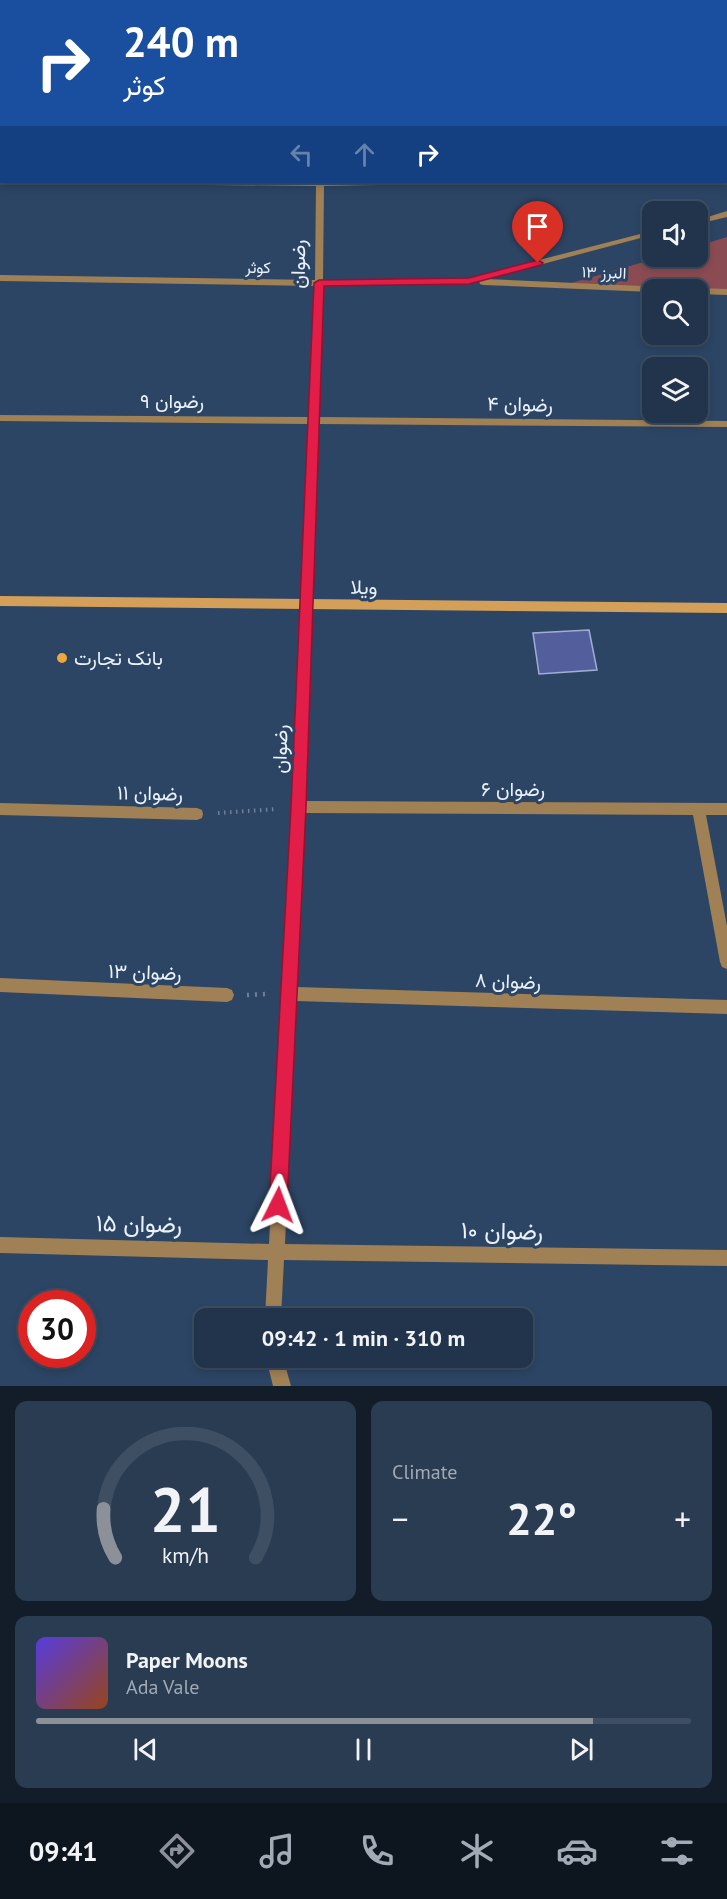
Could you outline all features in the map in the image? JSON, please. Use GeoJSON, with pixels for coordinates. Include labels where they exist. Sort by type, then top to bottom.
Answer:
{"type":"FeatureCollection","features":[{"type":"Feature","properties":{"kind":"main road","name":"ویلا"},"geometry":{"type":"LineString","coordinates":[[0,601],[727,608]]}},
{"type":"Feature","properties":{"kind":"street","name":"رضوان"},"geometry":{"type":"LineString","coordinates":[[273,1308],[299,807],[319,283],[319,183]]}},
{"type":"Feature","properties":{"kind":"street"},"geometry":{"type":"LineString","coordinates":[[708,219],[727,214]]}},
{"type":"Feature","properties":{"kind":"street","name":"کوثر"},"geometry":{"type":"LineString","coordinates":[[0,278],[319,283],[469,281],[642,236]]}},
{"type":"Feature","properties":{"kind":"street","name":"البرز ۱۳"},"geometry":{"type":"LineString","coordinates":[[469,281],[642,289]]}},
{"type":"Feature","properties":{"kind":"street"},"geometry":{"type":"LineString","coordinates":[[708,291],[727,292]]}},
{"type":"Feature","properties":{"kind":"street","name":"رضوان ۹"},"geometry":{"type":"LineString","coordinates":[[0,418],[314,420]]}},
{"type":"Feature","properties":{"kind":"street","name":"رضوان ۴"},"geometry":{"type":"LineString","coordinates":[[314,420],[727,424]]}},
{"type":"Feature","properties":{"kind":"street","name":"رضوان ۶"},"geometry":{"type":"LineString","coordinates":[[299,807],[727,808]]}},
{"type":"Feature","properties":{"kind":"street","name":"رضوان ۱۱"},"geometry":{"type":"LineString","coordinates":[[0,809],[197,814]]}},
{"type":"Feature","properties":{"kind":"street"},"geometry":{"type":"LineString","coordinates":[[698,809],[727,962]]}},
{"type":"Feature","properties":{"kind":"street","name":"رضوان ۱۳"},"geometry":{"type":"LineString","coordinates":[[0,985],[227,995]]}},
{"type":"Feature","properties":{"kind":"street","name":"رضوان ۸"},"geometry":{"type":"LineString","coordinates":[[288,994],[727,1007]]}},
{"type":"Feature","properties":{"kind":"street","name":"رضوان ۱۵"},"geometry":{"type":"LineString","coordinates":[[0,1245],[276,1252]]}},
{"type":"Feature","properties":{"kind":"street","name":"رضوان ۱۰"},"geometry":{"type":"LineString","coordinates":[[276,1252],[727,1258]]}},
{"type":"Feature","properties":{"kind":"street"},"geometry":{"type":"LineString","coordinates":[[278,1368],[282,1386]]}},
{"type":"Feature","properties":{"kind":"path","name":"رضوان ۱۱"},"geometry":{"type":"LineString","coordinates":[[197,814],[299,807]]}},
{"type":"Feature","properties":{"kind":"path"},"geometry":{"type":"LineString","coordinates":[[227,995],[288,994]]}},
{"type":"Feature","properties":{"kind":"shaded area"},"geometry":{"type":"Polygon","coordinates":[[[727,237],[727,290],[708,290],[708,279],[642,279],[642,288],[561,286],[642,263],[642,267],[708,267],[708,243],[727,237]]]}},
{"type":"Feature","properties":{"kind":"building"},"geometry":{"type":"Polygon","coordinates":[[[589,630],[597,670],[539,674],[533,633],[589,630]]]}},
{"type":"Feature","properties":{"kind":"place","name":"بانک تجارت"},"geometry":{"type":"Point","coordinates":[62,658]}},
{"type":"Feature","properties":{"kind":"route"},"geometry":{"type":"LineString","coordinates":[[278,1205],[299,807],[319,283],[469,281],[538,263]]}}]}
